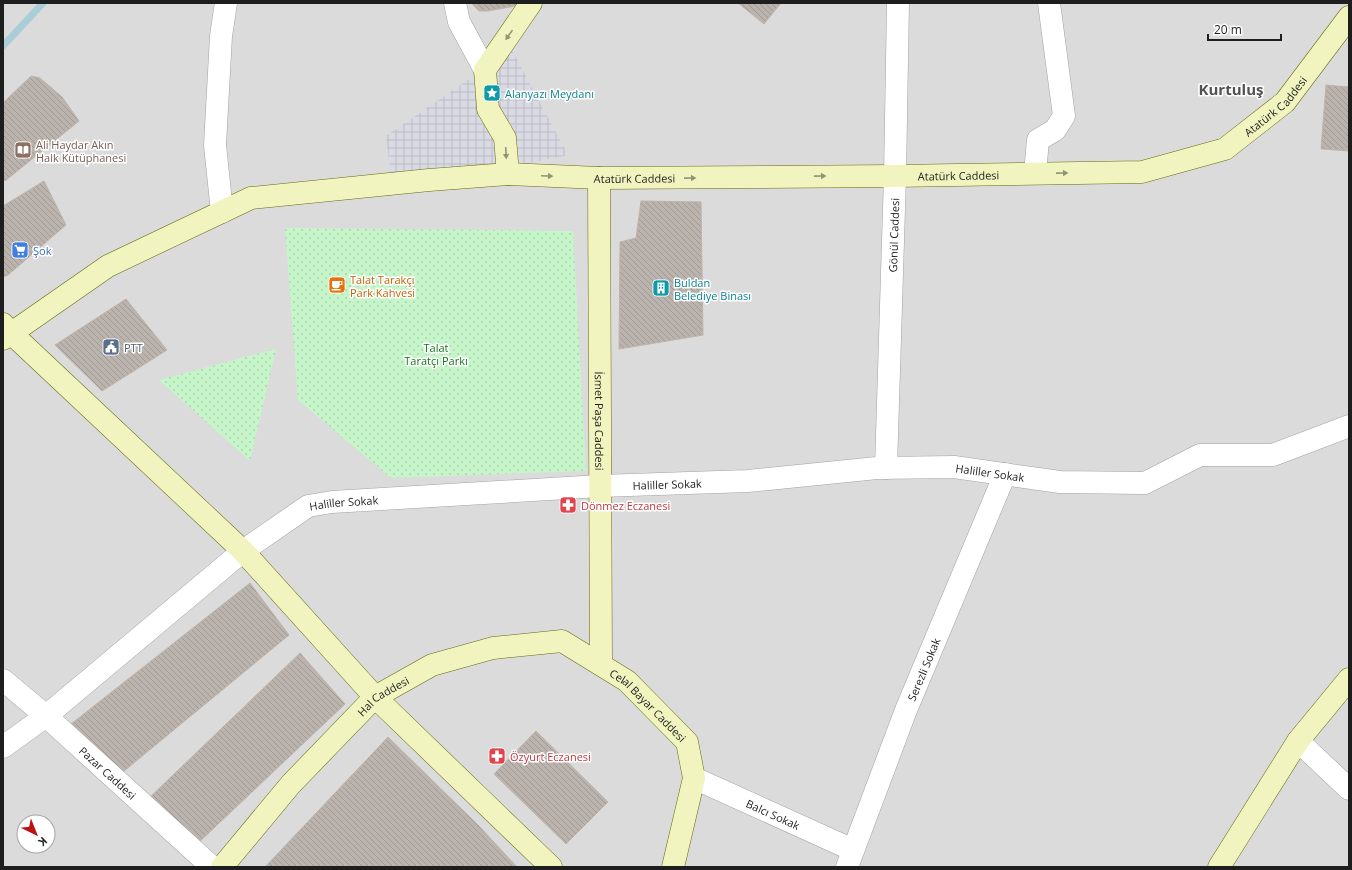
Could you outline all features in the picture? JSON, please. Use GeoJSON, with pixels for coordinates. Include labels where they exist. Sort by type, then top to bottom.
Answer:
{"type":"FeatureCollection","features":[{"type":"Feature","properties":{"kind":"street"},"geometry":{"type":"LineString","coordinates":[[222,212],[215,145],[221,36],[226,3]]}},
{"type":"Feature","properties":{"kind":"street"},"geometry":{"type":"LineString","coordinates":[[455,3],[459,22],[485,70],[488,109],[506,138],[508,174]]}},
{"type":"Feature","properties":{"kind":"street"},"geometry":{"type":"LineString","coordinates":[[485,70],[531,3]]}},
{"type":"Feature","properties":{"kind":"street","name":"Gönül Caddesi"},"geometry":{"type":"LineString","coordinates":[[886,468],[895,176],[898,3]]}},
{"type":"Feature","properties":{"kind":"street"},"geometry":{"type":"LineString","coordinates":[[1035,173],[1038,140],[1055,130],[1064,116],[1049,3]]}},
{"type":"Feature","properties":{"kind":"street","name":"Atatürk Caddesi"},"geometry":{"type":"LineString","coordinates":[[6,332],[108,266],[251,198],[429,180],[508,174],[599,178],[895,176],[1142,172],[1225,148],[1286,102],[1349,18]]}},
{"type":"Feature","properties":{"kind":"street","name":"İsmet Paşa Caddesi"},"geometry":{"type":"LineString","coordinates":[[599,178],[601,664]]}},
{"type":"Feature","properties":{"kind":"street"},"geometry":{"type":"LineString","coordinates":[[6,332],[243,551],[375,697],[551,867]]}},
{"type":"Feature","properties":{"kind":"street","name":"Haliller Sokak"},"geometry":{"type":"LineString","coordinates":[[3,747],[46,716],[243,551],[308,506],[326,503],[600,486],[748,481],[886,468],[954,467],[1060,482],[1145,483],[1200,455],[1273,455],[1349,426]]}},
{"type":"Feature","properties":{"kind":"street","name":"Serezli Sokak"},"geometry":{"type":"LineString","coordinates":[[850,859],[906,710],[1005,474]]}},
{"type":"Feature","properties":{"kind":"street","name":"Hal Caddesi"},"geometry":{"type":"LineString","coordinates":[[222,867],[291,784],[375,697],[432,665],[493,648],[562,641],[601,664]]}},
{"type":"Feature","properties":{"kind":"street","name":"Celal Bayar Caddesi"},"geometry":{"type":"LineString","coordinates":[[601,664],[627,681],[687,742],[694,778],[673,867]]}},
{"type":"Feature","properties":{"kind":"street"},"geometry":{"type":"LineString","coordinates":[[1219,867],[1298,741],[1349,679]]}},
{"type":"Feature","properties":{"kind":"street","name":"Pazar Caddesi"},"geometry":{"type":"LineString","coordinates":[[3,680],[46,716],[212,867]]}},
{"type":"Feature","properties":{"kind":"street"},"geometry":{"type":"LineString","coordinates":[[1298,741],[1349,790]]}},
{"type":"Feature","properties":{"kind":"street","name":"Balcı Sokak"},"geometry":{"type":"LineString","coordinates":[[694,778],[850,859]]}},
{"type":"Feature","properties":{"kind":"shaded area"},"geometry":{"type":"Polygon","coordinates":[[[3,3],[1349,3],[1349,867],[3,867],[3,3]]]}},
{"type":"Feature","properties":{"kind":"shaded area","name":"Alanyazı Meydanı"},"geometry":{"type":"Polygon","coordinates":[[[512,50],[568,155],[393,192],[386,136],[512,50]]]}},
{"type":"Feature","properties":{"kind":"green space","name":"Talat Taratçı Parkı"},"geometry":{"type":"Polygon","coordinates":[[[285,228],[573,231],[586,471],[391,478],[298,400],[285,228]]]}},
{"type":"Feature","properties":{"kind":"green space"},"geometry":{"type":"Polygon","coordinates":[[[276,349],[250,461],[159,380],[276,349]]]}},
{"type":"Feature","properties":{"kind":"building"},"geometry":{"type":"Polygon","coordinates":[[[471,3],[519,3],[515,6],[488,11],[479,11],[471,3]]]}},
{"type":"Feature","properties":{"kind":"building"},"geometry":{"type":"Polygon","coordinates":[[[738,3],[781,3],[764,24],[738,3]]]}},
{"type":"Feature","properties":{"kind":"building","name":"Ali Haydar Akın Halk Kütüphanesi"},"geometry":{"type":"Polygon","coordinates":[[[31,76],[40,78],[62,97],[79,121],[5,181],[3,179],[3,103],[31,76]]]}},
{"type":"Feature","properties":{"kind":"building"},"geometry":{"type":"Polygon","coordinates":[[[1326,85],[1349,87],[1349,151],[1321,149],[1326,85]]]}},
{"type":"Feature","properties":{"kind":"building","name":"Şok"},"geometry":{"type":"Polygon","coordinates":[[[44,181],[66,225],[8,275],[3,277],[3,206],[44,181]]]}},
{"type":"Feature","properties":{"kind":"building","name":"Buldan Belediye Binası"},"geometry":{"type":"Polygon","coordinates":[[[641,201],[701,202],[703,335],[619,349],[620,242],[636,238],[641,201]]]}},
{"type":"Feature","properties":{"kind":"building","name":"PTT"},"geometry":{"type":"Polygon","coordinates":[[[126,299],[167,350],[102,391],[55,345],[126,299]]]}},
{"type":"Feature","properties":{"kind":"building"},"geometry":{"type":"Polygon","coordinates":[[[250,583],[289,635],[118,776],[66,728],[250,583]]]}},
{"type":"Feature","properties":{"kind":"building"},"geometry":{"type":"Polygon","coordinates":[[[300,653],[345,704],[196,845],[146,801],[300,653]]]}},
{"type":"Feature","properties":{"kind":"building"},"geometry":{"type":"Polygon","coordinates":[[[536,731],[608,802],[566,844],[494,774],[536,731]]]}},
{"type":"Feature","properties":{"kind":"building"},"geometry":{"type":"Polygon","coordinates":[[[388,737],[479,826],[517,867],[265,867],[388,737]]]}},
{"type":"Feature","properties":{"kind":"waterway"},"geometry":{"type":"LineString","coordinates":[[3,46],[43,3]]}},
{"type":"Feature","properties":{"kind":"place","name":"Alanyazı Meydanı"},"geometry":{"type":"Point","coordinates":[492,93]}},
{"type":"Feature","properties":{"kind":"place","name":"Ali Haydar Akın Halk Kütüphanesi"},"geometry":{"type":"Point","coordinates":[23,150]}},
{"type":"Feature","properties":{"kind":"place","name":"Şok"},"geometry":{"type":"Point","coordinates":[20,250]}},
{"type":"Feature","properties":{"kind":"place","name":"Talat Tarakçı Park Kahvesi"},"geometry":{"type":"Point","coordinates":[337,285]}},
{"type":"Feature","properties":{"kind":"place","name":"Buldan Belediye Binası"},"geometry":{"type":"Point","coordinates":[661,288]}},
{"type":"Feature","properties":{"kind":"place","name":"PTT"},"geometry":{"type":"Point","coordinates":[111,347]}},
{"type":"Feature","properties":{"kind":"place","name":"Dönmez Eczanesi"},"geometry":{"type":"Point","coordinates":[568,505]}},
{"type":"Feature","properties":{"kind":"place","name":"Özyurt Eczanesi"},"geometry":{"type":"Point","coordinates":[497,756]}},
{"type":"Feature","properties":{"kind":"district","name":"Kurtuluş"},"geometry":{"type":"Point","coordinates":[1231,89]}}]}
